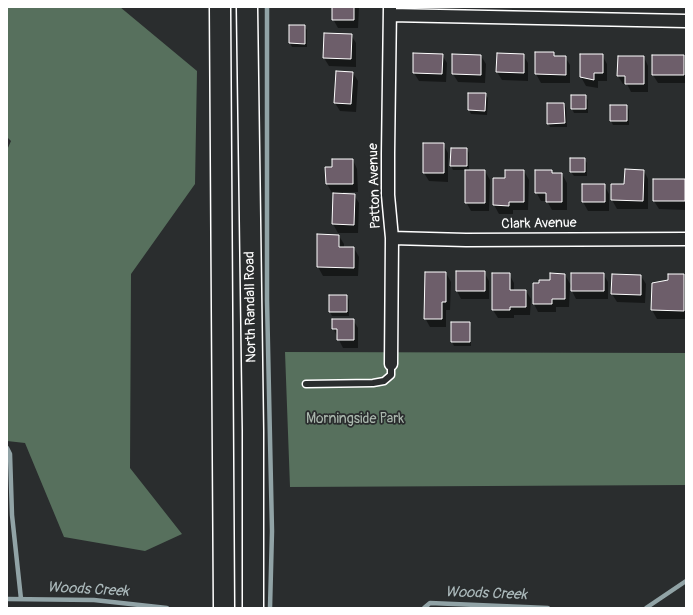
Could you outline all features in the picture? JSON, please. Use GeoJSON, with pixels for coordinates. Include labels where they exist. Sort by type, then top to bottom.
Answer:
{"type":"FeatureCollection","features":[{"type":"Feature","properties":{"kind":"main road","name":"North Randall Road"},"geometry":{"type":"LineString","coordinates":[[220,7],[224,608]]}},
{"type":"Feature","properties":{"kind":"main road","name":"North Randall Road"},"geometry":{"type":"LineString","coordinates":[[247,7],[253,430],[253,608]]}},
{"type":"Feature","properties":{"kind":"street"},"geometry":{"type":"LineString","coordinates":[[390,11],[686,21]]}},
{"type":"Feature","properties":{"kind":"street","name":"Patton Avenue"},"geometry":{"type":"LineString","coordinates":[[390,11],[388,167],[392,238],[391,364]]}},
{"type":"Feature","properties":{"kind":"street","name":"Clark Avenue"},"geometry":{"type":"LineString","coordinates":[[392,238],[466,240],[686,239]]}},
{"type":"Feature","properties":{"kind":"lane"},"geometry":{"type":"LineString","coordinates":[[306,384],[373,384],[384,381],[391,375],[391,364]]}},
{"type":"Feature","properties":{"kind":"green space"},"geometry":{"type":"Polygon","coordinates":[[[7,7],[120,7],[197,71],[195,184],[131,274],[130,468],[182,534],[145,551],[64,537],[25,443],[7,441],[7,150],[11,141],[7,137],[7,7]]]}},
{"type":"Feature","properties":{"kind":"green space","name":"Morningside Park"},"geometry":{"type":"Polygon","coordinates":[[[285,352],[686,353],[686,485],[290,487],[285,352]]]}},
{"type":"Feature","properties":{"kind":"building"},"geometry":{"type":"Polygon","coordinates":[[[332,7],[354,7],[354,20],[332,20],[332,7]]]}},
{"type":"Feature","properties":{"kind":"building"},"geometry":{"type":"Polygon","coordinates":[[[289,25],[305,25],[305,44],[289,43],[289,25]]]}},
{"type":"Feature","properties":{"kind":"building"},"geometry":{"type":"Polygon","coordinates":[[[324,33],[352,34],[351,59],[323,58],[324,33]]]}},
{"type":"Feature","properties":{"kind":"building"},"geometry":{"type":"Polygon","coordinates":[[[535,52],[554,52],[554,56],[566,56],[566,75],[535,74],[535,52]]]}},
{"type":"Feature","properties":{"kind":"building"},"geometry":{"type":"Polygon","coordinates":[[[413,53],[443,54],[442,74],[413,73],[413,53]]]}},
{"type":"Feature","properties":{"kind":"building"},"geometry":{"type":"Polygon","coordinates":[[[497,53],[524,54],[524,73],[496,72],[497,53]]]}},
{"type":"Feature","properties":{"kind":"building"},"geometry":{"type":"Polygon","coordinates":[[[452,54],[481,55],[481,75],[452,74],[452,54]]]}},
{"type":"Feature","properties":{"kind":"building"},"geometry":{"type":"Polygon","coordinates":[[[580,54],[603,54],[603,73],[594,73],[594,80],[580,77],[580,54]]]}},
{"type":"Feature","properties":{"kind":"building"},"geometry":{"type":"Polygon","coordinates":[[[652,55],[684,55],[684,75],[652,75],[652,55]]]}},
{"type":"Feature","properties":{"kind":"building"},"geometry":{"type":"Polygon","coordinates":[[[618,56],[644,56],[644,84],[625,84],[625,76],[617,76],[618,56]]]}},
{"type":"Feature","properties":{"kind":"building"},"geometry":{"type":"Polygon","coordinates":[[[336,71],[353,72],[351,104],[334,103],[336,71]]]}},
{"type":"Feature","properties":{"kind":"building"},"geometry":{"type":"Polygon","coordinates":[[[468,93],[486,93],[485,111],[468,110],[468,93]]]}},
{"type":"Feature","properties":{"kind":"building"},"geometry":{"type":"Polygon","coordinates":[[[571,95],[586,95],[586,109],[571,109],[571,95]]]}},
{"type":"Feature","properties":{"kind":"building"},"geometry":{"type":"Polygon","coordinates":[[[547,103],[564,103],[565,123],[547,124],[547,103]]]}},
{"type":"Feature","properties":{"kind":"building"},"geometry":{"type":"Polygon","coordinates":[[[610,105],[627,105],[627,121],[610,121],[610,105]]]}},
{"type":"Feature","properties":{"kind":"building"},"geometry":{"type":"Polygon","coordinates":[[[423,143],[444,143],[444,173],[423,173],[423,143]]]}},
{"type":"Feature","properties":{"kind":"building"},"geometry":{"type":"Polygon","coordinates":[[[451,148],[467,148],[467,166],[450,166],[451,148]]]}},
{"type":"Feature","properties":{"kind":"building"},"geometry":{"type":"Polygon","coordinates":[[[570,158],[585,158],[585,172],[570,172],[570,158]]]}},
{"type":"Feature","properties":{"kind":"building"},"geometry":{"type":"Polygon","coordinates":[[[332,159],[353,159],[353,184],[326,184],[325,167],[332,167],[332,159]]]}},
{"type":"Feature","properties":{"kind":"building"},"geometry":{"type":"Polygon","coordinates":[[[625,169],[644,170],[643,201],[611,200],[611,184],[624,184],[625,169]]]}},
{"type":"Feature","properties":{"kind":"building"},"geometry":{"type":"Polygon","coordinates":[[[465,170],[485,170],[485,203],[465,203],[465,170]]]}},
{"type":"Feature","properties":{"kind":"building"},"geometry":{"type":"Polygon","coordinates":[[[505,170],[524,170],[524,202],[509,202],[509,206],[493,205],[493,178],[505,178],[505,170]]]}},
{"type":"Feature","properties":{"kind":"building"},"geometry":{"type":"Polygon","coordinates":[[[535,170],[552,170],[552,173],[562,173],[562,202],[546,202],[546,193],[535,193],[535,170]]]}},
{"type":"Feature","properties":{"kind":"building"},"geometry":{"type":"Polygon","coordinates":[[[653,179],[685,179],[685,201],[653,201],[653,179]]]}},
{"type":"Feature","properties":{"kind":"building"},"geometry":{"type":"Polygon","coordinates":[[[582,184],[605,184],[605,202],[582,202],[582,184]]]}},
{"type":"Feature","properties":{"kind":"building"},"geometry":{"type":"Polygon","coordinates":[[[333,193],[355,194],[354,225],[332,224],[333,193]]]}},
{"type":"Feature","properties":{"kind":"building"},"geometry":{"type":"Polygon","coordinates":[[[317,234],[339,235],[339,247],[354,247],[354,268],[317,267],[317,234]]]}},
{"type":"Feature","properties":{"kind":"building"},"geometry":{"type":"Polygon","coordinates":[[[456,271],[485,271],[485,291],[456,291],[456,271]]]}},
{"type":"Feature","properties":{"kind":"building"},"geometry":{"type":"Polygon","coordinates":[[[425,272],[446,272],[446,302],[442,302],[442,319],[424,319],[425,272]]]}},
{"type":"Feature","properties":{"kind":"building"},"geometry":{"type":"Polygon","coordinates":[[[492,273],[510,273],[510,290],[526,290],[526,307],[510,307],[510,310],[492,310],[492,273]]]}},
{"type":"Feature","properties":{"kind":"building"},"geometry":{"type":"Polygon","coordinates":[[[550,273],[565,274],[565,299],[552,299],[552,304],[533,304],[533,283],[539,283],[539,280],[550,280],[550,273]]]}},
{"type":"Feature","properties":{"kind":"building"},"geometry":{"type":"Polygon","coordinates":[[[571,273],[604,273],[604,291],[571,291],[571,273]]]}},
{"type":"Feature","properties":{"kind":"building"},"geometry":{"type":"Polygon","coordinates":[[[612,274],[641,275],[641,295],[611,294],[612,274]]]}},
{"type":"Feature","properties":{"kind":"building"},"geometry":{"type":"Polygon","coordinates":[[[668,274],[684,274],[684,311],[651,310],[652,283],[668,280],[668,274]]]}},
{"type":"Feature","properties":{"kind":"building"},"geometry":{"type":"Polygon","coordinates":[[[329,295],[347,295],[347,312],[329,312],[329,295]]]}},
{"type":"Feature","properties":{"kind":"building"},"geometry":{"type":"Polygon","coordinates":[[[332,319],[354,319],[354,340],[337,340],[337,329],[332,329],[332,319]]]}},
{"type":"Feature","properties":{"kind":"building"},"geometry":{"type":"Polygon","coordinates":[[[451,322],[470,322],[470,342],[451,342],[451,322]]]}},
{"type":"Feature","properties":{"kind":"waterway"},"geometry":{"type":"LineString","coordinates":[[267,7],[267,300],[272,531],[270,608]]}},
{"type":"Feature","properties":{"kind":"waterway"},"geometry":{"type":"LineString","coordinates":[[7,448],[10,454],[12,515],[21,599]]}},
{"type":"Feature","properties":{"kind":"waterway","name":"Woods Creek"},"geometry":{"type":"LineString","coordinates":[[646,608],[686,581]]}},
{"type":"Feature","properties":{"kind":"waterway","name":"Woods Creek"},"geometry":{"type":"LineString","coordinates":[[7,599],[94,600],[167,608]]}},
{"type":"Feature","properties":{"kind":"waterway","name":"Woods Creek"},"geometry":{"type":"LineString","coordinates":[[424,608],[430,603],[548,608]]}}]}
